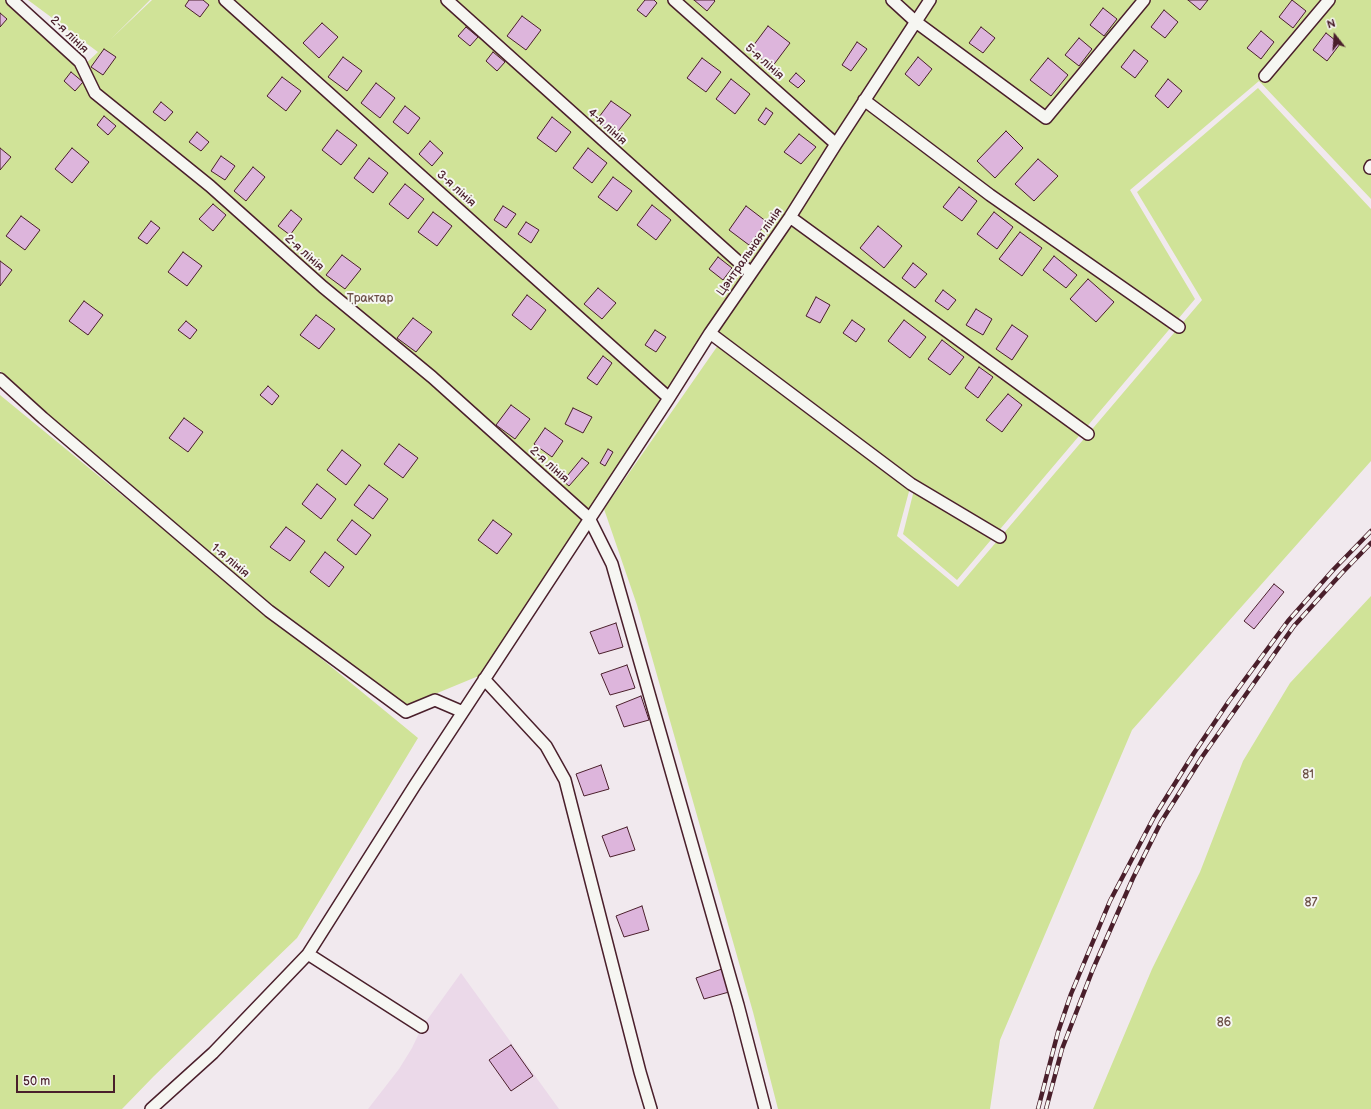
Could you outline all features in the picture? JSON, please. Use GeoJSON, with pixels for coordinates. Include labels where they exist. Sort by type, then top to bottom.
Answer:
{"type":"FeatureCollection","features":[{"type":"Feature","properties":{"kind":"street","name":"2-я лінія"},"geometry":{"type":"LineString","coordinates":[[12,0],[80,62],[95,93],[210,186],[323,288],[432,377],[589,518]]}},
{"type":"Feature","properties":{"kind":"street","name":"3-я лінія"},"geometry":{"type":"LineString","coordinates":[[225,0],[669,398]]}},
{"type":"Feature","properties":{"kind":"street","name":"4-я лінія"},"geometry":{"type":"LineString","coordinates":[[447,0],[751,273]]}},
{"type":"Feature","properties":{"kind":"street","name":"5-я лінія"},"geometry":{"type":"LineString","coordinates":[[674,0],[836,144]]}},
{"type":"Feature","properties":{"kind":"street"},"geometry":{"type":"LineString","coordinates":[[892,0],[916,22],[1046,118],[1144,0]]}},
{"type":"Feature","properties":{"kind":"street","name":"Цэнтральная лінія"},"geometry":{"type":"LineString","coordinates":[[151,1109],[214,1052],[308,954],[484,679],[669,398],[710,333],[790,217],[864,100],[930,0]]}},
{"type":"Feature","properties":{"kind":"street"},"geometry":{"type":"LineString","coordinates":[[1265,76],[1329,0]]}},
{"type":"Feature","properties":{"kind":"street"},"geometry":{"type":"LineString","coordinates":[[864,100],[990,195],[1179,327]]}},
{"type":"Feature","properties":{"kind":"street"},"geometry":{"type":"LineString","coordinates":[[790,217],[1088,434]]}},
{"type":"Feature","properties":{"kind":"street"},"geometry":{"type":"LineString","coordinates":[[710,333],[910,484],[1000,537]]}},
{"type":"Feature","properties":{"kind":"street","name":"1-я лінія"},"geometry":{"type":"LineString","coordinates":[[0,379],[43,418],[269,611],[406,712],[435,700],[463,712]]}},
{"type":"Feature","properties":{"kind":"street"},"geometry":{"type":"LineString","coordinates":[[589,518],[612,564],[738,1005],[765,1109]]}},
{"type":"Feature","properties":{"kind":"street"},"geometry":{"type":"LineString","coordinates":[[484,679],[546,746],[565,780],[640,1072],[651,1109]]}},
{"type":"Feature","properties":{"kind":"street"},"geometry":{"type":"LineString","coordinates":[[308,954],[422,1027]]}},
{"type":"Feature","properties":{"kind":"shaded area"},"geometry":{"type":"Polygon","coordinates":[[[461,973],[559,1109],[368,1109],[399,1069],[412,1048],[422,1027],[461,973]]]}},
{"type":"Feature","properties":{"kind":"green space","name":"Трактар"},"geometry":{"type":"Polygon","coordinates":[[[0,0],[5,0],[80,69],[98,52],[28,0],[150,0],[111,39],[152,0],[1371,0],[1371,199],[1259,81],[1130,190],[1195,299],[957,580],[903,534],[916,482],[709,326],[481,675],[406,706],[272,607],[46,414],[0,371],[0,0]]]}},
{"type":"Feature","properties":{"kind":"green space"},"geometry":{"type":"Polygon","coordinates":[[[1258,88],[1371,209],[1371,461],[1132,730],[1000,1040],[990,1109],[778,1109],[753,1012],[637,605],[604,509],[721,341],[911,484],[897,536],[958,587],[1202,300],[1137,192],[1258,88]]]}},
{"type":"Feature","properties":{"kind":"green space"},"geometry":{"type":"Polygon","coordinates":[[[0,395],[418,738],[297,938],[154,1076],[122,1109],[0,1109],[0,395]]]}},
{"type":"Feature","properties":{"kind":"green space"},"geometry":{"type":"Polygon","coordinates":[[[1371,596],[1371,1109],[1093,1109],[1152,969],[1200,872],[1243,761],[1290,683],[1371,596]]]}},
{"type":"Feature","properties":{"kind":"building"},"geometry":{"type":"Polygon","coordinates":[[[189,0],[203,0],[209,5],[200,17],[185,6],[189,0]]]}},
{"type":"Feature","properties":{"kind":"building"},"geometry":{"type":"Polygon","coordinates":[[[645,0],[654,0],[657,3],[646,17],[637,10],[645,0]]]}},
{"type":"Feature","properties":{"kind":"building"},"geometry":{"type":"Polygon","coordinates":[[[694,0],[714,0],[715,1],[707,11],[694,0]]]}},
{"type":"Feature","properties":{"kind":"building"},"geometry":{"type":"Polygon","coordinates":[[[1188,0],[1208,0],[1200,10],[1188,0]]]}},
{"type":"Feature","properties":{"kind":"building"},"geometry":{"type":"Polygon","coordinates":[[[1292,0],[1306,11],[1293,28],[1279,17],[1292,0]]]}},
{"type":"Feature","properties":{"kind":"building"},"geometry":{"type":"Polygon","coordinates":[[[1103,8],[1117,19],[1104,36],[1090,25],[1103,8]]]}},
{"type":"Feature","properties":{"kind":"building"},"geometry":{"type":"Polygon","coordinates":[[[1164,10],[1178,22],[1165,38],[1151,27],[1164,10]]]}},
{"type":"Feature","properties":{"kind":"building"},"geometry":{"type":"Polygon","coordinates":[[[0,13],[7,19],[0,27],[0,13]]]}},
{"type":"Feature","properties":{"kind":"building"},"geometry":{"type":"Polygon","coordinates":[[[522,16],[541,30],[526,50],[507,36],[522,16]]]}},
{"type":"Feature","properties":{"kind":"building"},"geometry":{"type":"Polygon","coordinates":[[[322,23],[338,37],[319,58],[303,43],[322,23]]]}},
{"type":"Feature","properties":{"kind":"building"},"geometry":{"type":"Polygon","coordinates":[[[768,26],[790,43],[772,67],[750,50],[768,26]]]}},
{"type":"Feature","properties":{"kind":"building"},"geometry":{"type":"Polygon","coordinates":[[[466,27],[478,37],[470,46],[458,36],[466,27]]]}},
{"type":"Feature","properties":{"kind":"building"},"geometry":{"type":"Polygon","coordinates":[[[981,27],[995,38],[983,53],[969,43],[981,27]]]}},
{"type":"Feature","properties":{"kind":"building"},"geometry":{"type":"Polygon","coordinates":[[[1261,31],[1274,42],[1261,59],[1247,48],[1261,31]]]}},
{"type":"Feature","properties":{"kind":"building"},"geometry":{"type":"Polygon","coordinates":[[[1326,33],[1340,44],[1327,61],[1313,50],[1326,33]]]}},
{"type":"Feature","properties":{"kind":"building"},"geometry":{"type":"Polygon","coordinates":[[[1079,38],[1092,49],[1079,66],[1065,55],[1079,38]]]}},
{"type":"Feature","properties":{"kind":"building"},"geometry":{"type":"Polygon","coordinates":[[[857,42],[867,49],[851,71],[842,65],[857,42]]]}},
{"type":"Feature","properties":{"kind":"building"},"geometry":{"type":"Polygon","coordinates":[[[104,49],[116,57],[103,75],[91,67],[104,49]]]}},
{"type":"Feature","properties":{"kind":"building"},"geometry":{"type":"Polygon","coordinates":[[[1134,50],[1148,61],[1135,78],[1121,67],[1134,50]]]}},
{"type":"Feature","properties":{"kind":"building"},"geometry":{"type":"Polygon","coordinates":[[[493,52],[505,62],[497,71],[486,61],[493,52]]]}},
{"type":"Feature","properties":{"kind":"building"},"geometry":{"type":"Polygon","coordinates":[[[343,57],[362,71],[347,91],[328,77],[343,57]]]}},
{"type":"Feature","properties":{"kind":"building"},"geometry":{"type":"Polygon","coordinates":[[[918,57],[932,69],[919,86],[905,74],[918,57]]]}},
{"type":"Feature","properties":{"kind":"building"},"geometry":{"type":"Polygon","coordinates":[[[702,58],[721,72],[706,92],[687,78],[702,58]]]}},
{"type":"Feature","properties":{"kind":"building"},"geometry":{"type":"Polygon","coordinates":[[[1048,58],[1068,75],[1051,96],[1030,80],[1048,58]]]}},
{"type":"Feature","properties":{"kind":"building"},"geometry":{"type":"Polygon","coordinates":[[[71,72],[83,82],[75,91],[64,81],[71,72]]]}},
{"type":"Feature","properties":{"kind":"building"},"geometry":{"type":"Polygon","coordinates":[[[796,73],[805,81],[798,88],[789,81],[796,73]]]}},
{"type":"Feature","properties":{"kind":"building"},"geometry":{"type":"Polygon","coordinates":[[[282,77],[301,91],[286,111],[267,96],[282,77]]]}},
{"type":"Feature","properties":{"kind":"building"},"geometry":{"type":"Polygon","coordinates":[[[731,79],[750,94],[735,114],[716,99],[731,79]]]}},
{"type":"Feature","properties":{"kind":"building"},"geometry":{"type":"Polygon","coordinates":[[[1168,79],[1182,91],[1168,108],[1155,96],[1168,79]]]}},
{"type":"Feature","properties":{"kind":"building"},"geometry":{"type":"Polygon","coordinates":[[[376,83],[395,98],[380,118],[361,103],[376,83]]]}},
{"type":"Feature","properties":{"kind":"building"},"geometry":{"type":"Polygon","coordinates":[[[611,101],[631,115],[615,135],[596,121],[611,101]]]}},
{"type":"Feature","properties":{"kind":"building"},"geometry":{"type":"Polygon","coordinates":[[[161,102],[173,112],[165,121],[153,112],[161,102]]]}},
{"type":"Feature","properties":{"kind":"building"},"geometry":{"type":"Polygon","coordinates":[[[405,106],[420,118],[408,134],[393,122],[405,106]]]}},
{"type":"Feature","properties":{"kind":"building"},"geometry":{"type":"Polygon","coordinates":[[[766,108],[773,113],[765,125],[758,120],[766,108]]]}},
{"type":"Feature","properties":{"kind":"building"},"geometry":{"type":"Polygon","coordinates":[[[104,116],[116,126],[108,135],[97,125],[104,116]]]}},
{"type":"Feature","properties":{"kind":"building"},"geometry":{"type":"Polygon","coordinates":[[[552,117],[571,132],[556,152],[537,138],[552,117]]]}},
{"type":"Feature","properties":{"kind":"building"},"geometry":{"type":"Polygon","coordinates":[[[337,130],[357,145],[341,165],[322,150],[337,130]]]}},
{"type":"Feature","properties":{"kind":"building"},"geometry":{"type":"Polygon","coordinates":[[[1006,131],[1023,148],[995,178],[977,161],[1006,131]]]}},
{"type":"Feature","properties":{"kind":"building"},"geometry":{"type":"Polygon","coordinates":[[[197,132],[209,142],[201,151],[189,142],[197,132]]]}},
{"type":"Feature","properties":{"kind":"building"},"geometry":{"type":"Polygon","coordinates":[[[799,134],[816,147],[801,164],[784,152],[799,134]]]}},
{"type":"Feature","properties":{"kind":"building"},"geometry":{"type":"Polygon","coordinates":[[[430,141],[443,153],[432,166],[419,154],[430,141]]]}},
{"type":"Feature","properties":{"kind":"building"},"geometry":{"type":"Polygon","coordinates":[[[0,148],[11,157],[0,170],[0,148]]]}},
{"type":"Feature","properties":{"kind":"building"},"geometry":{"type":"Polygon","coordinates":[[[72,148],[89,162],[72,183],[55,169],[72,148]]]}},
{"type":"Feature","properties":{"kind":"building"},"geometry":{"type":"Polygon","coordinates":[[[588,148],[607,163],[592,183],[573,168],[588,148]]]}},
{"type":"Feature","properties":{"kind":"building"},"geometry":{"type":"Polygon","coordinates":[[[221,156],[235,166],[225,180],[211,171],[221,156]]]}},
{"type":"Feature","properties":{"kind":"building"},"geometry":{"type":"Polygon","coordinates":[[[369,158],[388,173],[373,193],[354,178],[369,158]]]}},
{"type":"Feature","properties":{"kind":"building"},"geometry":{"type":"Polygon","coordinates":[[[1038,159],[1058,176],[1034,201],[1015,184],[1038,159]]]}},
{"type":"Feature","properties":{"kind":"building"},"geometry":{"type":"Polygon","coordinates":[[[253,167],[265,177],[246,201],[234,191],[253,167]]]}},
{"type":"Feature","properties":{"kind":"building"},"geometry":{"type":"Polygon","coordinates":[[[613,177],[632,191],[617,211],[598,197],[613,177]]]}},
{"type":"Feature","properties":{"kind":"building"},"geometry":{"type":"Polygon","coordinates":[[[405,184],[424,199],[408,219],[389,204],[405,184]]]}},
{"type":"Feature","properties":{"kind":"building"},"geometry":{"type":"Polygon","coordinates":[[[959,187],[977,201],[962,221],[943,207],[959,187]]]}},
{"type":"Feature","properties":{"kind":"building"},"geometry":{"type":"Polygon","coordinates":[[[213,204],[226,215],[213,231],[199,219],[213,204]]]}},
{"type":"Feature","properties":{"kind":"building"},"geometry":{"type":"Polygon","coordinates":[[[652,205],[671,220],[656,240],[637,225],[652,205]]]}},
{"type":"Feature","properties":{"kind":"building"},"geometry":{"type":"Polygon","coordinates":[[[503,206],[516,214],[506,228],[494,220],[503,206]]]}},
{"type":"Feature","properties":{"kind":"building"},"geometry":{"type":"Polygon","coordinates":[[[746,206],[767,222],[749,245],[729,230],[746,206]]]}},
{"type":"Feature","properties":{"kind":"building"},"geometry":{"type":"Polygon","coordinates":[[[291,210],[302,219],[290,235],[278,226],[291,210]]]}},
{"type":"Feature","properties":{"kind":"building"},"geometry":{"type":"Polygon","coordinates":[[[433,212],[452,226],[437,246],[418,232],[433,212]]]}},
{"type":"Feature","properties":{"kind":"building"},"geometry":{"type":"Polygon","coordinates":[[[994,212],[1013,227],[997,249],[977,234],[994,212]]]}},
{"type":"Feature","properties":{"kind":"building"},"geometry":{"type":"Polygon","coordinates":[[[21,216],[40,230],[25,250],[6,236],[21,216]]]}},
{"type":"Feature","properties":{"kind":"building"},"geometry":{"type":"Polygon","coordinates":[[[151,221],[160,228],[147,244],[138,238],[151,221]]]}},
{"type":"Feature","properties":{"kind":"building"},"geometry":{"type":"Polygon","coordinates":[[[526,222],[539,230],[531,243],[518,234],[526,222]]]}},
{"type":"Feature","properties":{"kind":"building"},"geometry":{"type":"Polygon","coordinates":[[[878,226],[902,246],[884,268],[860,248],[878,226]]]}},
{"type":"Feature","properties":{"kind":"building"},"geometry":{"type":"Polygon","coordinates":[[[1020,232],[1042,248],[1022,276],[999,259],[1020,232]]]}},
{"type":"Feature","properties":{"kind":"building"},"geometry":{"type":"Polygon","coordinates":[[[183,252],[202,266],[187,286],[168,272],[183,252]]]}},
{"type":"Feature","properties":{"kind":"building"},"geometry":{"type":"Polygon","coordinates":[[[342,255],[361,269],[345,289],[326,275],[342,255]]]}},
{"type":"Feature","properties":{"kind":"building"},"geometry":{"type":"Polygon","coordinates":[[[1054,256],[1077,275],[1066,288],[1043,270],[1054,256]]]}},
{"type":"Feature","properties":{"kind":"building"},"geometry":{"type":"Polygon","coordinates":[[[718,257],[732,268],[723,280],[709,269],[718,257]]]}},
{"type":"Feature","properties":{"kind":"building"},"geometry":{"type":"Polygon","coordinates":[[[0,261],[12,270],[0,286],[0,261]]]}},
{"type":"Feature","properties":{"kind":"building"},"geometry":{"type":"Polygon","coordinates":[[[913,263],[927,274],[915,288],[902,278],[913,263]]]}},
{"type":"Feature","properties":{"kind":"building"},"geometry":{"type":"Polygon","coordinates":[[[1088,279],[1114,302],[1096,322],[1070,299],[1088,279]]]}},
{"type":"Feature","properties":{"kind":"building"},"geometry":{"type":"Polygon","coordinates":[[[598,288],[616,303],[602,319],[584,304],[598,288]]]}},
{"type":"Feature","properties":{"kind":"building"},"geometry":{"type":"Polygon","coordinates":[[[943,290],[956,300],[948,310],[935,301],[943,290]]]}},
{"type":"Feature","properties":{"kind":"building"},"geometry":{"type":"Polygon","coordinates":[[[527,295],[546,310],[531,330],[512,315],[527,295]]]}},
{"type":"Feature","properties":{"kind":"building"},"geometry":{"type":"Polygon","coordinates":[[[816,297],[830,305],[820,323],[806,316],[816,297]]]}},
{"type":"Feature","properties":{"kind":"building"},"geometry":{"type":"Polygon","coordinates":[[[84,301],[103,315],[88,335],[69,321],[84,301]]]}},
{"type":"Feature","properties":{"kind":"building"},"geometry":{"type":"Polygon","coordinates":[[[976,309],[992,319],[983,335],[966,325],[976,309]]]}},
{"type":"Feature","properties":{"kind":"building"},"geometry":{"type":"Polygon","coordinates":[[[316,315],[335,329],[319,349],[300,335],[316,315]]]}},
{"type":"Feature","properties":{"kind":"building"},"geometry":{"type":"Polygon","coordinates":[[[413,318],[432,332],[416,352],[397,338],[413,318]]]}},
{"type":"Feature","properties":{"kind":"building"},"geometry":{"type":"Polygon","coordinates":[[[852,320],[865,329],[856,342],[843,333],[852,320]]]}},
{"type":"Feature","properties":{"kind":"building"},"geometry":{"type":"Polygon","coordinates":[[[904,320],[926,337],[910,358],[888,341],[904,320]]]}},
{"type":"Feature","properties":{"kind":"building"},"geometry":{"type":"Polygon","coordinates":[[[186,321],[197,330],[190,339],[178,330],[186,321]]]}},
{"type":"Feature","properties":{"kind":"building"},"geometry":{"type":"Polygon","coordinates":[[[1012,325],[1028,336],[1012,360],[996,349],[1012,325]]]}},
{"type":"Feature","properties":{"kind":"building"},"geometry":{"type":"Polygon","coordinates":[[[655,330],[666,337],[656,352],[645,345],[655,330]]]}},
{"type":"Feature","properties":{"kind":"building"},"geometry":{"type":"Polygon","coordinates":[[[942,340],[964,357],[950,375],[928,359],[942,340]]]}},
{"type":"Feature","properties":{"kind":"building"},"geometry":{"type":"Polygon","coordinates":[[[603,356],[612,363],[597,385],[587,378],[603,356]]]}},
{"type":"Feature","properties":{"kind":"building"},"geometry":{"type":"Polygon","coordinates":[[[979,367],[993,377],[978,398],[965,388],[979,367]]]}},
{"type":"Feature","properties":{"kind":"building"},"geometry":{"type":"Polygon","coordinates":[[[268,386],[279,396],[272,405],[260,395],[268,386]]]}},
{"type":"Feature","properties":{"kind":"building"},"geometry":{"type":"Polygon","coordinates":[[[1008,394],[1022,405],[1002,432],[986,420],[1008,394]]]}},
{"type":"Feature","properties":{"kind":"building"},"geometry":{"type":"Polygon","coordinates":[[[511,405],[530,419],[515,439],[496,425],[511,405]]]}},
{"type":"Feature","properties":{"kind":"building"},"geometry":{"type":"Polygon","coordinates":[[[573,408],[592,417],[583,433],[565,424],[573,408]]]}},
{"type":"Feature","properties":{"kind":"building"},"geometry":{"type":"Polygon","coordinates":[[[184,418],[203,432],[188,452],[169,438],[184,418]]]}},
{"type":"Feature","properties":{"kind":"building"},"geometry":{"type":"Polygon","coordinates":[[[545,428],[563,441],[552,457],[534,444],[545,428]]]}},
{"type":"Feature","properties":{"kind":"building"},"geometry":{"type":"Polygon","coordinates":[[[399,444],[418,458],[403,478],[384,464],[399,444]]]}},
{"type":"Feature","properties":{"kind":"building"},"geometry":{"type":"Polygon","coordinates":[[[608,449],[613,452],[605,466],[600,463],[608,449]]]}},
{"type":"Feature","properties":{"kind":"building"},"geometry":{"type":"Polygon","coordinates":[[[342,450],[361,465],[346,485],[327,470],[342,450]]]}},
{"type":"Feature","properties":{"kind":"building"},"geometry":{"type":"Polygon","coordinates":[[[582,458],[589,463],[569,486],[563,481],[582,458]]]}},
{"type":"Feature","properties":{"kind":"building"},"geometry":{"type":"Polygon","coordinates":[[[317,484],[336,499],[321,519],[302,504],[317,484]]]}},
{"type":"Feature","properties":{"kind":"building"},"geometry":{"type":"Polygon","coordinates":[[[369,485],[388,499],[373,519],[354,505],[369,485]]]}},
{"type":"Feature","properties":{"kind":"building"},"geometry":{"type":"Polygon","coordinates":[[[352,520],[371,535],[356,555],[337,540],[352,520]]]}},
{"type":"Feature","properties":{"kind":"building"},"geometry":{"type":"Polygon","coordinates":[[[493,520],[512,534],[497,554],[478,540],[493,520]]]}},
{"type":"Feature","properties":{"kind":"building"},"geometry":{"type":"Polygon","coordinates":[[[286,527],[305,541],[290,561],[270,547],[286,527]]]}},
{"type":"Feature","properties":{"kind":"building"},"geometry":{"type":"Polygon","coordinates":[[[325,552],[344,567],[329,587],[310,572],[325,552]]]}},
{"type":"Feature","properties":{"kind":"building"},"geometry":{"type":"Polygon","coordinates":[[[1274,584],[1284,592],[1254,629],[1244,621],[1274,584]]]}},
{"type":"Feature","properties":{"kind":"building"},"geometry":{"type":"Polygon","coordinates":[[[616,623],[623,647],[599,654],[590,632],[616,623]]]}},
{"type":"Feature","properties":{"kind":"building"},"geometry":{"type":"Polygon","coordinates":[[[627,665],[635,688],[610,695],[601,674],[627,665]]]}},
{"type":"Feature","properties":{"kind":"building"},"geometry":{"type":"Polygon","coordinates":[[[641,696],[649,720],[624,727],[616,706],[641,696]]]}},
{"type":"Feature","properties":{"kind":"building"},"geometry":{"type":"Polygon","coordinates":[[[601,765],[609,789],[584,796],[576,774],[601,765]]]}},
{"type":"Feature","properties":{"kind":"building"},"geometry":{"type":"Polygon","coordinates":[[[627,827],[635,850],[610,857],[602,836],[627,827]]]}},
{"type":"Feature","properties":{"kind":"building"},"geometry":{"type":"Polygon","coordinates":[[[642,906],[649,930],[624,937],[616,916],[642,906]]]}},
{"type":"Feature","properties":{"kind":"building"},"geometry":{"type":"Polygon","coordinates":[[[722,969],[729,992],[704,999],[696,978],[722,969]]]}},
{"type":"Feature","properties":{"kind":"building"},"geometry":{"type":"Polygon","coordinates":[[[511,1045],[533,1076],[511,1091],[489,1060],[511,1045]]]}},
{"type":"Feature","properties":{"kind":"railway"},"geometry":{"type":"LineString","coordinates":[[1038,1109],[1058,1032],[1071,994],[1110,901],[1154,817],[1229,701],[1288,621],[1334,569],[1371,531]]}},
{"type":"Feature","properties":{"kind":"railway"},"geometry":{"type":"LineString","coordinates":[[1046,1109],[1062,1049],[1093,969],[1133,878],[1161,822],[1202,757],[1294,626],[1371,543]]}},
{"type":"Feature","properties":{"kind":"park label","name":"81"},"geometry":{"type":"Point","coordinates":[1308,775]}},
{"type":"Feature","properties":{"kind":"park label","name":"87"},"geometry":{"type":"Point","coordinates":[1311,903]}},
{"type":"Feature","properties":{"kind":"park label","name":"86"},"geometry":{"type":"Point","coordinates":[1224,1023]}}]}
